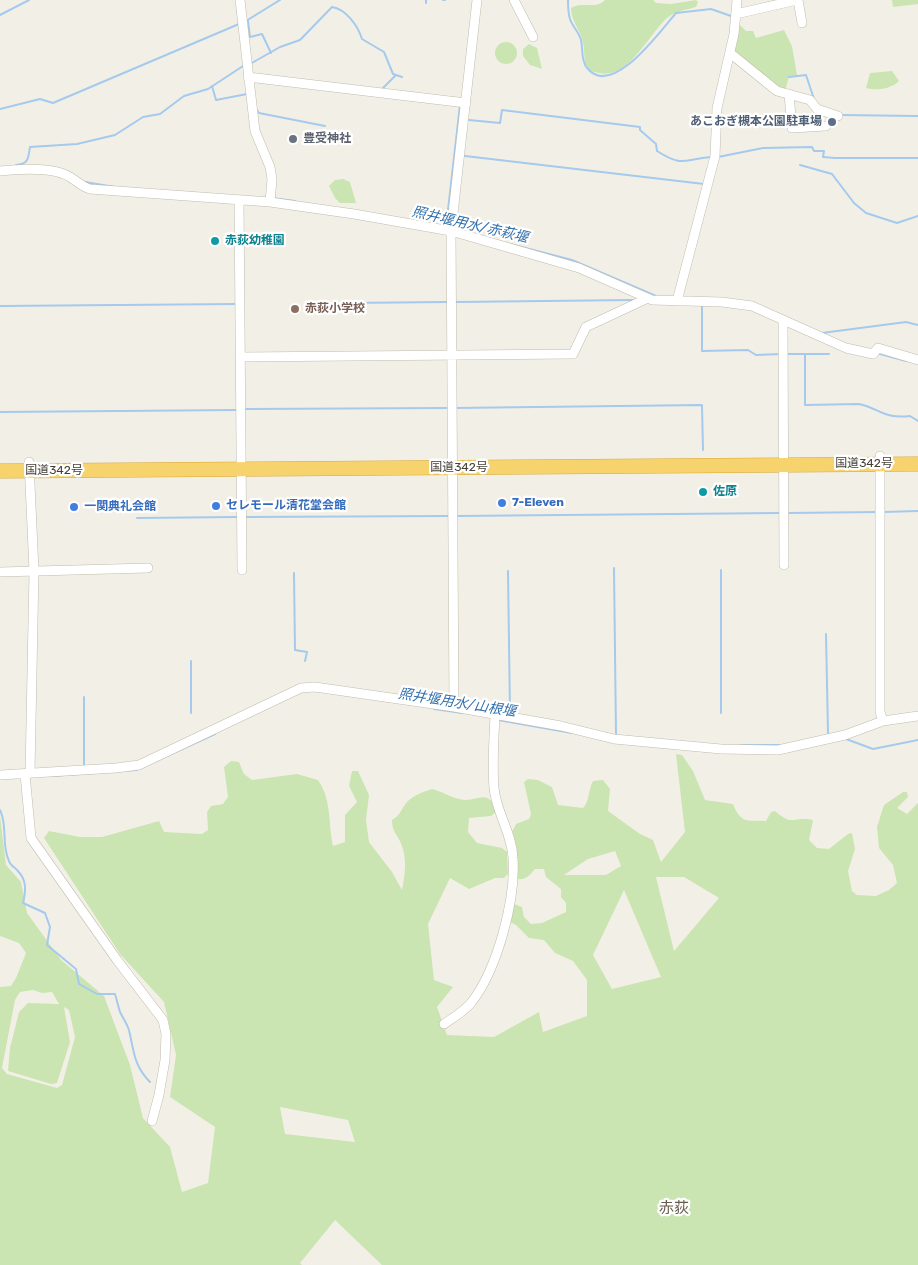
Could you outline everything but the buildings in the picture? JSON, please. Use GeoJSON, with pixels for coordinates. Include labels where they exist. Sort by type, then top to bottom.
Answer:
{"type":"FeatureCollection","features":[{"type":"Feature","properties":{"kind":"highway","name":"国道342号"},"geometry":{"type":"LineString","coordinates":[[0,462],[30,466],[242,465],[879,460],[918,456]]}},
{"type":"Feature","properties":{"kind":"highway","name":"国道342号"},"geometry":{"type":"LineString","coordinates":[[879,460],[918,464]]}},
{"type":"Feature","properties":{"kind":"highway","name":"国道342号"},"geometry":{"type":"LineString","coordinates":[[0,471],[30,466]]}},
{"type":"Feature","properties":{"kind":"street"},"geometry":{"type":"LineString","coordinates":[[240,0],[255,131],[270,167],[270,202]]}},
{"type":"Feature","properties":{"kind":"street"},"geometry":{"type":"LineString","coordinates":[[454,707],[451,231],[477,0]]}},
{"type":"Feature","properties":{"kind":"street"},"geometry":{"type":"LineString","coordinates":[[514,0],[533,37]]}},
{"type":"Feature","properties":{"kind":"street"},"geometry":{"type":"LineString","coordinates":[[676,301],[712,173],[715,156],[717,108],[730,54],[737,0]]}},
{"type":"Feature","properties":{"kind":"street"},"geometry":{"type":"LineString","coordinates":[[736,14],[797,0],[802,23]]}},
{"type":"Feature","properties":{"kind":"street"},"geometry":{"type":"LineString","coordinates":[[730,54],[777,91],[810,100],[817,110],[838,116]]}},
{"type":"Feature","properties":{"kind":"street"},"geometry":{"type":"LineString","coordinates":[[248,77],[466,103]]}},
{"type":"Feature","properties":{"kind":"street"},"geometry":{"type":"LineString","coordinates":[[789,94],[792,128],[826,126]]}},
{"type":"Feature","properties":{"kind":"street"},"geometry":{"type":"LineString","coordinates":[[0,171],[34,168],[70,177],[77,184],[90,189],[270,202],[451,231],[579,268],[648,298],[666,302],[722,302],[752,306],[783,322],[846,348],[874,354],[878,348],[918,360]]}},
{"type":"Feature","properties":{"kind":"street"},"geometry":{"type":"LineString","coordinates":[[239,200],[242,570]]}},
{"type":"Feature","properties":{"kind":"street"},"geometry":{"type":"LineString","coordinates":[[241,357],[573,354],[586,327],[648,298]]}},
{"type":"Feature","properties":{"kind":"street"},"geometry":{"type":"LineString","coordinates":[[783,322],[784,565]]}},
{"type":"Feature","properties":{"kind":"street"},"geometry":{"type":"LineString","coordinates":[[879,460],[880,712],[883,721]]}},
{"type":"Feature","properties":{"kind":"street"},"geometry":{"type":"LineString","coordinates":[[30,466],[34,571],[28,774],[31,838],[117,960],[163,1020],[166,1034],[165,1060],[160,1095],[152,1121]]}},
{"type":"Feature","properties":{"kind":"street"},"geometry":{"type":"LineString","coordinates":[[0,572],[148,568]]}},
{"type":"Feature","properties":{"kind":"street"},"geometry":{"type":"LineString","coordinates":[[0,775],[139,765],[301,688],[316,687],[454,707],[562,726],[614,738],[721,750],[778,750],[845,736],[883,721],[918,716]]}},
{"type":"Feature","properties":{"kind":"street"},"geometry":{"type":"LineString","coordinates":[[444,1024],[464,1009],[479,992],[501,936],[510,898],[513,859],[511,845],[494,790],[495,715]]}},
{"type":"Feature","properties":{"kind":"green space"},"geometry":{"type":"Polygon","coordinates":[[[605,0],[653,0],[656,3],[671,4],[696,0],[698,2],[696,7],[677,12],[667,18],[629,63],[619,70],[610,73],[599,73],[588,68],[582,38],[571,13],[571,8],[580,5],[593,5],[605,0]]]}},
{"type":"Feature","properties":{"kind":"green space"},"geometry":{"type":"Polygon","coordinates":[[[892,0],[918,0],[918,4],[893,7],[892,0]]]}},
{"type":"Feature","properties":{"kind":"green space"},"geometry":{"type":"Polygon","coordinates":[[[740,25],[746,31],[753,31],[756,38],[784,30],[792,46],[797,75],[789,76],[785,92],[734,54],[740,25]]]}},
{"type":"Feature","properties":{"kind":"green space"},"geometry":{"type":"Polygon","coordinates":[[[502,42],[510,42],[517,49],[517,57],[510,64],[502,64],[495,57],[495,49],[502,42]]]}},
{"type":"Feature","properties":{"kind":"green space"},"geometry":{"type":"Polygon","coordinates":[[[529,44],[537,48],[542,69],[530,65],[523,56],[523,49],[529,44]]]}},
{"type":"Feature","properties":{"kind":"green space"},"geometry":{"type":"Polygon","coordinates":[[[892,71],[899,81],[896,84],[884,89],[866,88],[870,73],[892,71]]]}},
{"type":"Feature","properties":{"kind":"green space"},"geometry":{"type":"Polygon","coordinates":[[[343,179],[350,182],[356,203],[340,203],[335,198],[329,186],[335,180],[343,179]]]}},
{"type":"Feature","properties":{"kind":"green space"},"geometry":{"type":"Polygon","coordinates":[[[676,754],[682,755],[693,771],[705,800],[733,804],[739,815],[745,820],[766,821],[771,812],[775,811],[790,820],[813,820],[809,840],[817,848],[829,849],[852,833],[855,849],[848,871],[852,891],[857,895],[876,896],[889,890],[897,883],[893,865],[879,848],[877,827],[884,805],[903,792],[907,792],[908,797],[897,808],[907,814],[918,803],[918,1265],[382,1265],[335,1220],[300,1263],[302,1265],[0,1265],[0,987],[11,986],[26,953],[19,943],[0,936],[0,816],[6,865],[21,882],[27,913],[61,960],[104,996],[130,1065],[143,1118],[170,1147],[182,1192],[208,1183],[215,1127],[170,1097],[176,1055],[164,1002],[120,954],[44,838],[49,831],[80,837],[102,837],[159,821],[164,832],[202,834],[208,830],[207,812],[211,806],[223,804],[228,797],[224,767],[231,761],[239,762],[244,774],[252,780],[297,774],[318,780],[328,804],[333,846],[345,842],[345,815],[357,802],[349,786],[352,771],[358,771],[369,795],[366,820],[369,842],[392,872],[402,890],[405,857],[394,831],[392,820],[399,814],[407,802],[432,789],[459,799],[489,799],[497,811],[491,816],[469,818],[468,832],[477,843],[502,848],[507,852],[508,874],[504,878],[495,878],[469,889],[450,878],[428,924],[434,980],[453,987],[437,1007],[447,1035],[494,1037],[539,1012],[543,1032],[587,1016],[587,980],[573,961],[555,953],[544,940],[529,938],[516,925],[510,922],[514,904],[522,907],[524,917],[531,924],[542,923],[566,912],[566,903],[561,897],[561,889],[546,877],[544,869],[535,869],[523,879],[514,878],[512,832],[516,824],[529,819],[531,814],[524,782],[528,779],[538,780],[552,787],[558,805],[583,808],[587,802],[593,781],[603,780],[610,789],[608,811],[640,834],[653,840],[661,862],[685,832],[676,754]],[[615,851],[588,859],[564,875],[606,875],[621,866],[615,851]],[[656,877],[674,951],[719,898],[684,877],[656,877]],[[624,890],[593,955],[612,989],[661,977],[624,890]],[[33,990],[20,992],[15,1000],[2,1068],[7,1074],[57,1088],[62,1085],[75,1037],[69,1010],[64,1007],[70,1042],[57,1083],[51,1084],[8,1071],[10,1048],[19,1012],[28,1003],[59,1004],[52,992],[42,993],[33,990]],[[280,1107],[285,1134],[355,1142],[348,1120],[280,1107]]]}},
{"type":"Feature","properties":{"kind":"waterway"},"geometry":{"type":"LineString","coordinates":[[0,15],[29,0]]}},
{"type":"Feature","properties":{"kind":"waterway"},"geometry":{"type":"LineString","coordinates":[[246,21],[280,0]]}},
{"type":"Feature","properties":{"kind":"waterway"},"geometry":{"type":"LineString","coordinates":[[568,0],[569,17],[581,40],[584,63],[588,69],[598,76],[610,75],[623,69],[648,46],[676,13],[711,9],[731,16]]}},
{"type":"Feature","properties":{"kind":"waterway"},"geometry":{"type":"LineString","coordinates":[[250,64],[280,47],[300,40],[332,7],[347,15],[358,29],[362,39],[384,52],[393,74],[402,77]]}},
{"type":"Feature","properties":{"kind":"waterway"},"geometry":{"type":"LineString","coordinates":[[248,21],[250,37],[262,34],[271,53]]}},
{"type":"Feature","properties":{"kind":"waterway"},"geometry":{"type":"LineString","coordinates":[[0,109],[40,99],[53,103],[239,24]]}},
{"type":"Feature","properties":{"kind":"waterway"},"geometry":{"type":"LineString","coordinates":[[16,165],[26,162],[30,147],[77,144],[115,135],[143,117],[160,114],[184,96],[208,89],[243,66]]}},
{"type":"Feature","properties":{"kind":"waterway"},"geometry":{"type":"LineString","coordinates":[[789,77],[806,75],[814,99]]}},
{"type":"Feature","properties":{"kind":"waterway"},"geometry":{"type":"LineString","coordinates":[[382,89],[395,76]]}},
{"type":"Feature","properties":{"kind":"waterway"},"geometry":{"type":"LineString","coordinates":[[212,86],[216,100],[247,94]]}},
{"type":"Feature","properties":{"kind":"waterway"},"geometry":{"type":"LineString","coordinates":[[446,227],[460,105]]}},
{"type":"Feature","properties":{"kind":"waterway"},"geometry":{"type":"LineString","coordinates":[[256,109],[259,113],[325,126]]}},
{"type":"Feature","properties":{"kind":"waterway"},"geometry":{"type":"LineString","coordinates":[[469,120],[500,123],[502,110],[640,127],[640,130],[656,144],[657,151],[673,159],[684,161],[711,157]]}},
{"type":"Feature","properties":{"kind":"waterway"},"geometry":{"type":"LineString","coordinates":[[840,115],[918,116]]}},
{"type":"Feature","properties":{"kind":"waterway"},"geometry":{"type":"LineString","coordinates":[[718,157],[763,148],[812,147],[814,151],[824,151],[823,157],[918,158]]}},
{"type":"Feature","properties":{"kind":"waterway"},"geometry":{"type":"LineString","coordinates":[[465,156],[704,184]]}},
{"type":"Feature","properties":{"kind":"waterway"},"geometry":{"type":"LineString","coordinates":[[800,165],[832,174],[854,203],[866,213],[897,223],[918,216]]}},
{"type":"Feature","properties":{"kind":"waterway","name":"照井堰用水/赤萩堰"},"geometry":{"type":"LineString","coordinates":[[85,182],[115,187]]}},
{"type":"Feature","properties":{"kind":"waterway","name":"照井堰用水/赤萩堰"},"geometry":{"type":"LineString","coordinates":[[272,198],[295,201]]}},
{"type":"Feature","properties":{"kind":"waterway","name":"照井堰用水/赤萩堰"},"geometry":{"type":"LineString","coordinates":[[510,244],[572,260],[656,296]]}},
{"type":"Feature","properties":{"kind":"waterway"},"geometry":{"type":"LineString","coordinates":[[456,302],[633,300]]}},
{"type":"Feature","properties":{"kind":"waterway"},"geometry":{"type":"LineString","coordinates":[[346,303],[448,302]]}},
{"type":"Feature","properties":{"kind":"waterway"},"geometry":{"type":"LineString","coordinates":[[0,306],[237,304]]}},
{"type":"Feature","properties":{"kind":"waterway"},"geometry":{"type":"LineString","coordinates":[[702,304],[702,351],[748,350],[756,355],[781,354]]}},
{"type":"Feature","properties":{"kind":"waterway"},"geometry":{"type":"LineString","coordinates":[[822,333],[906,322],[918,325]]}},
{"type":"Feature","properties":{"kind":"waterway","name":"照井堰用水/赤萩堰"},"geometry":{"type":"LineString","coordinates":[[877,353],[906,361]]}},
{"type":"Feature","properties":{"kind":"waterway"},"geometry":{"type":"LineString","coordinates":[[786,354],[829,354]]}},
{"type":"Feature","properties":{"kind":"waterway"},"geometry":{"type":"LineString","coordinates":[[805,355],[805,405],[859,404],[888,415],[910,416],[918,421]]}},
{"type":"Feature","properties":{"kind":"waterway"},"geometry":{"type":"LineString","coordinates":[[454,408],[702,405],[703,450]]}},
{"type":"Feature","properties":{"kind":"waterway"},"geometry":{"type":"LineString","coordinates":[[244,409],[450,408]]}},
{"type":"Feature","properties":{"kind":"waterway"},"geometry":{"type":"LineString","coordinates":[[0,412],[237,410]]}},
{"type":"Feature","properties":{"kind":"waterway"},"geometry":{"type":"LineString","coordinates":[[883,512],[918,511]]}},
{"type":"Feature","properties":{"kind":"waterway"},"geometry":{"type":"LineString","coordinates":[[788,513],[878,512]]}},
{"type":"Feature","properties":{"kind":"waterway"},"geometry":{"type":"LineString","coordinates":[[455,516],[781,513]]}},
{"type":"Feature","properties":{"kind":"waterway"},"geometry":{"type":"LineString","coordinates":[[245,517],[451,516]]}},
{"type":"Feature","properties":{"kind":"waterway"},"geometry":{"type":"LineString","coordinates":[[137,518],[238,517]]}},
{"type":"Feature","properties":{"kind":"waterway"},"geometry":{"type":"LineString","coordinates":[[614,568],[616,735]]}},
{"type":"Feature","properties":{"kind":"waterway"},"geometry":{"type":"LineString","coordinates":[[721,570],[721,713]]}},
{"type":"Feature","properties":{"kind":"waterway"},"geometry":{"type":"LineString","coordinates":[[508,571],[510,713]]}},
{"type":"Feature","properties":{"kind":"waterway"},"geometry":{"type":"LineString","coordinates":[[294,573],[295,650],[307,652],[305,661]]}},
{"type":"Feature","properties":{"kind":"waterway"},"geometry":{"type":"LineString","coordinates":[[826,634],[828,733]]}},
{"type":"Feature","properties":{"kind":"waterway"},"geometry":{"type":"LineString","coordinates":[[191,661],[191,713]]}},
{"type":"Feature","properties":{"kind":"waterway"},"geometry":{"type":"LineString","coordinates":[[84,697],[84,765]]}},
{"type":"Feature","properties":{"kind":"waterway","name":"照井堰用水/山根堰"},"geometry":{"type":"LineString","coordinates":[[434,709],[462,713]]}},
{"type":"Feature","properties":{"kind":"waterway","name":"照井堰用水/山根堰"},"geometry":{"type":"LineString","coordinates":[[498,720],[572,733]]}},
{"type":"Feature","properties":{"kind":"waterway","name":"照井堰用水/山根堰"},"geometry":{"type":"LineString","coordinates":[[51,776],[136,770],[215,734]]}},
{"type":"Feature","properties":{"kind":"waterway","name":"照井堰用水/山根堰"},"geometry":{"type":"LineString","coordinates":[[846,739],[873,749],[918,740]]}},
{"type":"Feature","properties":{"kind":"waterway","name":"照井堰用水/山根堰"},"geometry":{"type":"LineString","coordinates":[[740,745],[780,745]]}},
{"type":"Feature","properties":{"kind":"waterway"},"geometry":{"type":"LineString","coordinates":[[0,810],[4,822],[5,849],[10,864],[24,881],[23,903],[45,913],[50,927],[47,945],[76,969],[79,984],[97,994],[115,994],[120,1012],[129,1030],[138,1064],[150,1082]]}},
{"type":"Feature","properties":{"kind":"place","name":"あこおぎ槻本公園駐車場"},"geometry":{"type":"Point","coordinates":[832,122]}},
{"type":"Feature","properties":{"kind":"place","name":"豊受神社"},"geometry":{"type":"Point","coordinates":[293,139]}},
{"type":"Feature","properties":{"kind":"place","name":"赤荻幼稚園"},"geometry":{"type":"Point","coordinates":[215,241]}},
{"type":"Feature","properties":{"kind":"place","name":"赤荻小学校"},"geometry":{"type":"Point","coordinates":[295,309]}},
{"type":"Feature","properties":{"kind":"place","name":"佐原"},"geometry":{"type":"Point","coordinates":[703,492]}},
{"type":"Feature","properties":{"kind":"place","name":"7-Eleven"},"geometry":{"type":"Point","coordinates":[502,503]}},
{"type":"Feature","properties":{"kind":"place","name":"セレモール清花堂会館"},"geometry":{"type":"Point","coordinates":[216,506]}},
{"type":"Feature","properties":{"kind":"place","name":"一関典礼会館"},"geometry":{"type":"Point","coordinates":[74,507]}},
{"type":"Feature","properties":{"kind":"district","name":"赤荻"},"geometry":{"type":"Point","coordinates":[674,1209]}}]}
